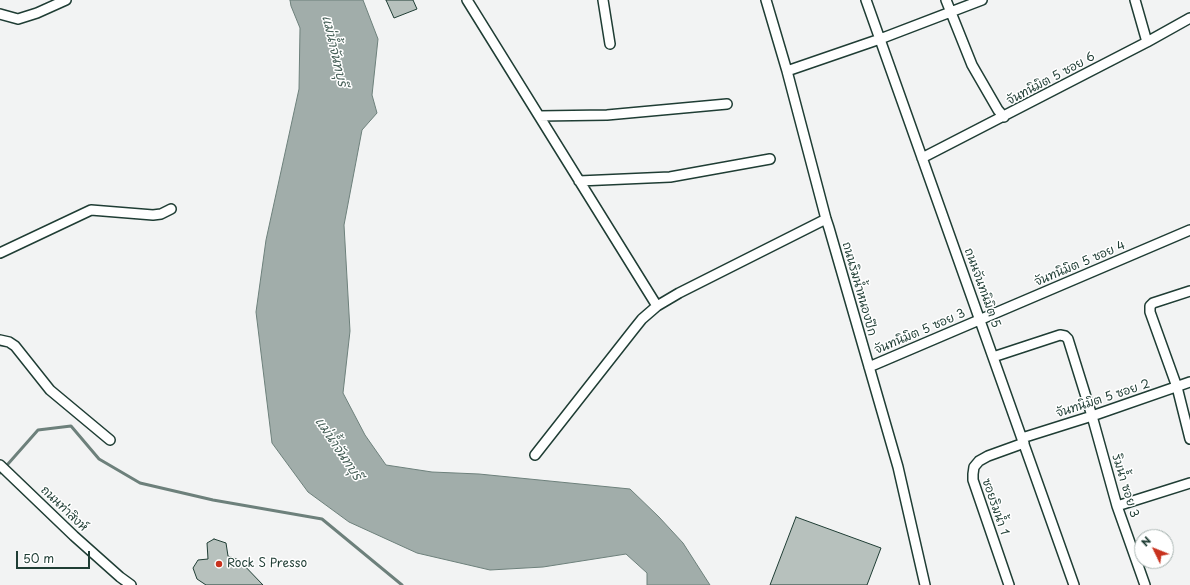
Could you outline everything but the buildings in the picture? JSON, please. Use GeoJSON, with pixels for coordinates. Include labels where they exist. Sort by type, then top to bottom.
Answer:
{"type":"FeatureCollection","features":[{"type":"Feature","properties":{"kind":"street"},"geometry":{"type":"LineString","coordinates":[[0,14],[18,19],[37,13],[66,0]]}},
{"type":"Feature","properties":{"kind":"street"},"geometry":{"type":"LineString","coordinates":[[467,0],[657,306]]}},
{"type":"Feature","properties":{"kind":"street"},"geometry":{"type":"LineString","coordinates":[[603,0],[610,44]]}},
{"type":"Feature","properties":{"kind":"street","name":"ถนนริมน้ำหนองปึก"},"geometry":{"type":"LineString","coordinates":[[766,0],[787,71],[826,219],[898,467],[925,585]]}},
{"type":"Feature","properties":{"kind":"street","name":"ถนนจันทนิมิต 5"},"geometry":{"type":"LineString","coordinates":[[866,0],[1074,585]]}},
{"type":"Feature","properties":{"kind":"street"},"geometry":{"type":"LineString","coordinates":[[946,0],[972,65],[998,110],[1004,117]]}},
{"type":"Feature","properties":{"kind":"street"},"geometry":{"type":"LineString","coordinates":[[787,71],[880,39],[982,0]]}},
{"type":"Feature","properties":{"kind":"street"},"geometry":{"type":"LineString","coordinates":[[1135,0],[1147,42]]}},
{"type":"Feature","properties":{"kind":"street","name":"จันทนิมิต 5 ซอย 6"},"geometry":{"type":"LineString","coordinates":[[922,158],[1004,117],[1190,18]]}},
{"type":"Feature","properties":{"kind":"street"},"geometry":{"type":"LineString","coordinates":[[539,116],[607,115],[727,104]]}},
{"type":"Feature","properties":{"kind":"street"},"geometry":{"type":"LineString","coordinates":[[579,181],[677,176],[770,159]]}},
{"type":"Feature","properties":{"kind":"street"},"geometry":{"type":"LineString","coordinates":[[0,252],[91,210],[153,215],[171,210]]}},
{"type":"Feature","properties":{"kind":"street"},"geometry":{"type":"LineString","coordinates":[[535,455],[642,319],[657,306],[679,293],[826,219]]}},
{"type":"Feature","properties":{"kind":"street","name":"จันทนิมิต 5 ซอย 4"},"geometry":{"type":"LineString","coordinates":[[980,320],[1190,230]]}},
{"type":"Feature","properties":{"kind":"street"},"geometry":{"type":"LineString","coordinates":[[1190,291],[1153,303],[1150,306],[1150,312],[1177,387],[1190,439]]}},
{"type":"Feature","properties":{"kind":"street","name":"จันทนิมิต 5 ซอย 3"},"geometry":{"type":"LineString","coordinates":[[869,367],[980,320]]}},
{"type":"Feature","properties":{"kind":"street","name":"ริมน้ำ ซอย 3"},"geometry":{"type":"LineString","coordinates":[[993,357],[1060,335],[1065,336],[1068,339],[1092,416],[1117,506],[1145,585]]}},
{"type":"Feature","properties":{"kind":"street"},"geometry":{"type":"LineString","coordinates":[[0,340],[9,342],[15,346],[50,390],[110,440]]}},
{"type":"Feature","properties":{"kind":"street","name":"จันทนิมิต 5 ซอย 2"},"geometry":{"type":"LineString","coordinates":[[1023,440],[1190,382]]}},
{"type":"Feature","properties":{"kind":"street","name":"ซอยริมน้ำ 1"},"geometry":{"type":"LineString","coordinates":[[1009,585],[972,474],[974,467],[984,458],[1023,440]]}},
{"type":"Feature","properties":{"kind":"street","name":"ถนนท่าสิงห์"},"geometry":{"type":"LineString","coordinates":[[0,465],[74,536],[131,585]]}},
{"type":"Feature","properties":{"kind":"street"},"geometry":{"type":"LineString","coordinates":[[1117,506],[1190,483]]}},
{"type":"Feature","properties":{"kind":"water","name":"แม่น้ำจันทบุรี"},"geometry":{"type":"Polygon","coordinates":[[[290,0],[363,0],[378,39],[372,95],[377,113],[362,130],[344,225],[350,331],[343,393],[365,435],[386,465],[432,472],[479,474],[630,489],[683,543],[710,585],[647,585],[647,573],[626,554],[543,567],[490,570],[417,553],[349,522],[308,492],[272,443],[256,312],[266,240],[299,89],[300,28],[290,0]]]}},
{"type":"Feature","properties":{"kind":"waterway"},"geometry":{"type":"LineString","coordinates":[[0,473],[38,430],[71,426],[99,459],[140,483],[213,500],[322,519],[402,585]]}},
{"type":"Feature","properties":{"kind":"place","name":"Rock S Presso"},"geometry":{"type":"Point","coordinates":[219,564]}}]}
